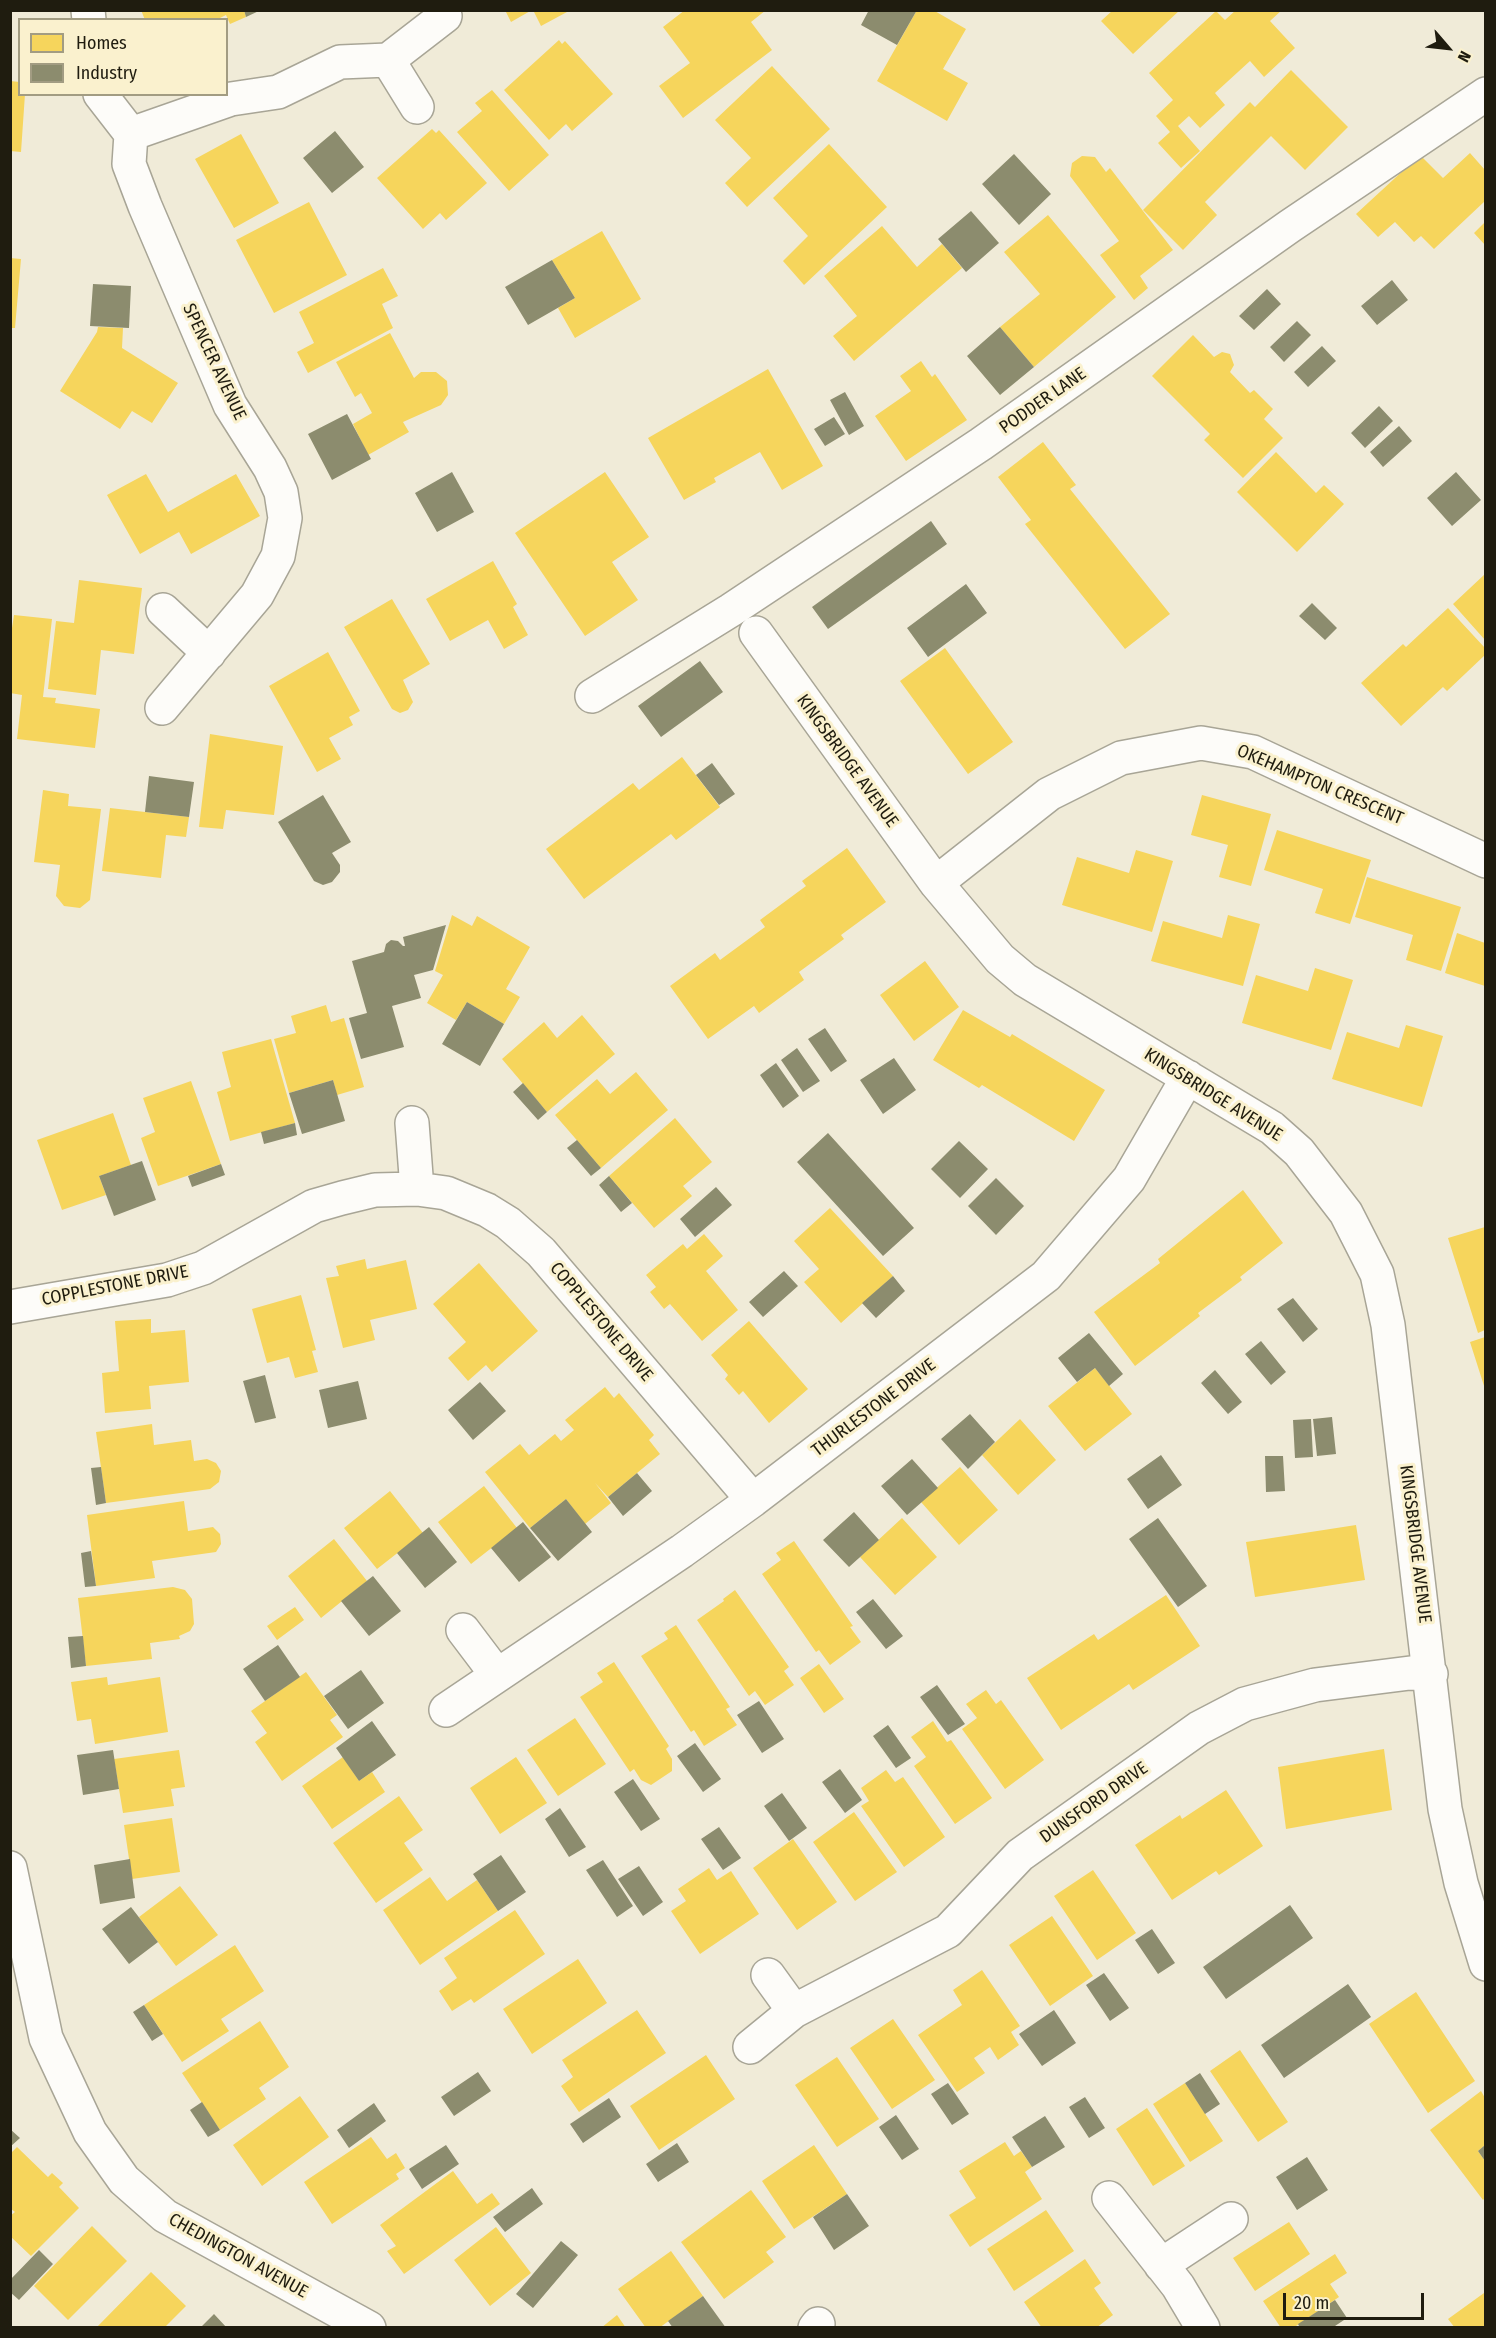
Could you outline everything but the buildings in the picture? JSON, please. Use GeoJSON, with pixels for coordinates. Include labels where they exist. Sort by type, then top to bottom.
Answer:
{"type":"FeatureCollection","features":[{"type":"Feature","properties":{"kind":"street"},"geometry":{"type":"LineString","coordinates":[[102,96],[131,134],[231,99],[278,92],[340,62],[388,60],[445,16]]}},
{"type":"Feature","properties":{"kind":"street"},"geometry":{"type":"LineString","coordinates":[[388,60],[417,106]]}},
{"type":"Feature","properties":{"kind":"street","name":"PODDER LANE"},"geometry":{"type":"LineString","coordinates":[[592,696],[731,610],[981,444],[1290,226],[1485,94]]}},
{"type":"Feature","properties":{"kind":"street","name":"SPENCER AVENUE"},"geometry":{"type":"LineString","coordinates":[[131,134],[129,164],[145,206],[230,405],[270,468],[282,501],[283,538],[269,575],[257,595],[162,708]]}},
{"type":"Feature","properties":{"kind":"street"},"geometry":{"type":"LineString","coordinates":[[163,610],[209,653]]}},
{"type":"Feature","properties":{"kind":"street","name":"KINGSBRIDGE AVENUE"},"geometry":{"type":"LineString","coordinates":[[756,633],[936,883],[984,942],[1024,980],[1272,1128],[1299,1152],[1346,1213],[1377,1274],[1388,1325],[1431,1674],[1445,1809],[1473,1877],[1485,1964]]}},
{"type":"Feature","properties":{"kind":"street","name":"OKEHAMPTON CRESCENT"},"geometry":{"type":"LineString","coordinates":[[936,883],[1049,794],[1121,758],[1201,743],[1253,753],[1485,861]]}},
{"type":"Feature","properties":{"kind":"street","name":"THURLESTONE DRIVE"},"geometry":{"type":"LineString","coordinates":[[446,1710],[753,1500],[1046,1276],[1129,1179],[1188,1077]]}},
{"type":"Feature","properties":{"kind":"street"},"geometry":{"type":"LineString","coordinates":[[412,1123],[417,1189]]}},
{"type":"Feature","properties":{"kind":"street","name":"COPPLESTONE DRIVE"},"geometry":{"type":"LineString","coordinates":[[10,1307],[167,1280],[202,1268],[314,1206],[375,1190],[417,1189],[446,1193],[487,1210],[508,1223],[541,1252],[753,1500]]}},
{"type":"Feature","properties":{"kind":"street"},"geometry":{"type":"LineString","coordinates":[[463,1630],[497,1675]]}},
{"type":"Feature","properties":{"kind":"street","name":"DUNSFORD DRIVE"},"geometry":{"type":"LineString","coordinates":[[750,2047],[794,2011],[948,1931],[1020,1855],[1199,1728],[1245,1704],[1315,1685],[1410,1673],[1431,1674]]}},
{"type":"Feature","properties":{"kind":"street","name":"CHEDINGTON AVENUE"},"geometry":{"type":"LineString","coordinates":[[10,1868],[22,1980],[90,2132],[124,2180],[165,2216],[369,2328]]}},
{"type":"Feature","properties":{"kind":"street"},"geometry":{"type":"LineString","coordinates":[[768,1975],[794,2011]]}},
{"type":"Feature","properties":{"kind":"street"},"geometry":{"type":"LineString","coordinates":[[1109,2198],[1178,2286],[1203,2328]]}},
{"type":"Feature","properties":{"kind":"street"},"geometry":{"type":"LineString","coordinates":[[1161,2265],[1231,2219]]}}]}
